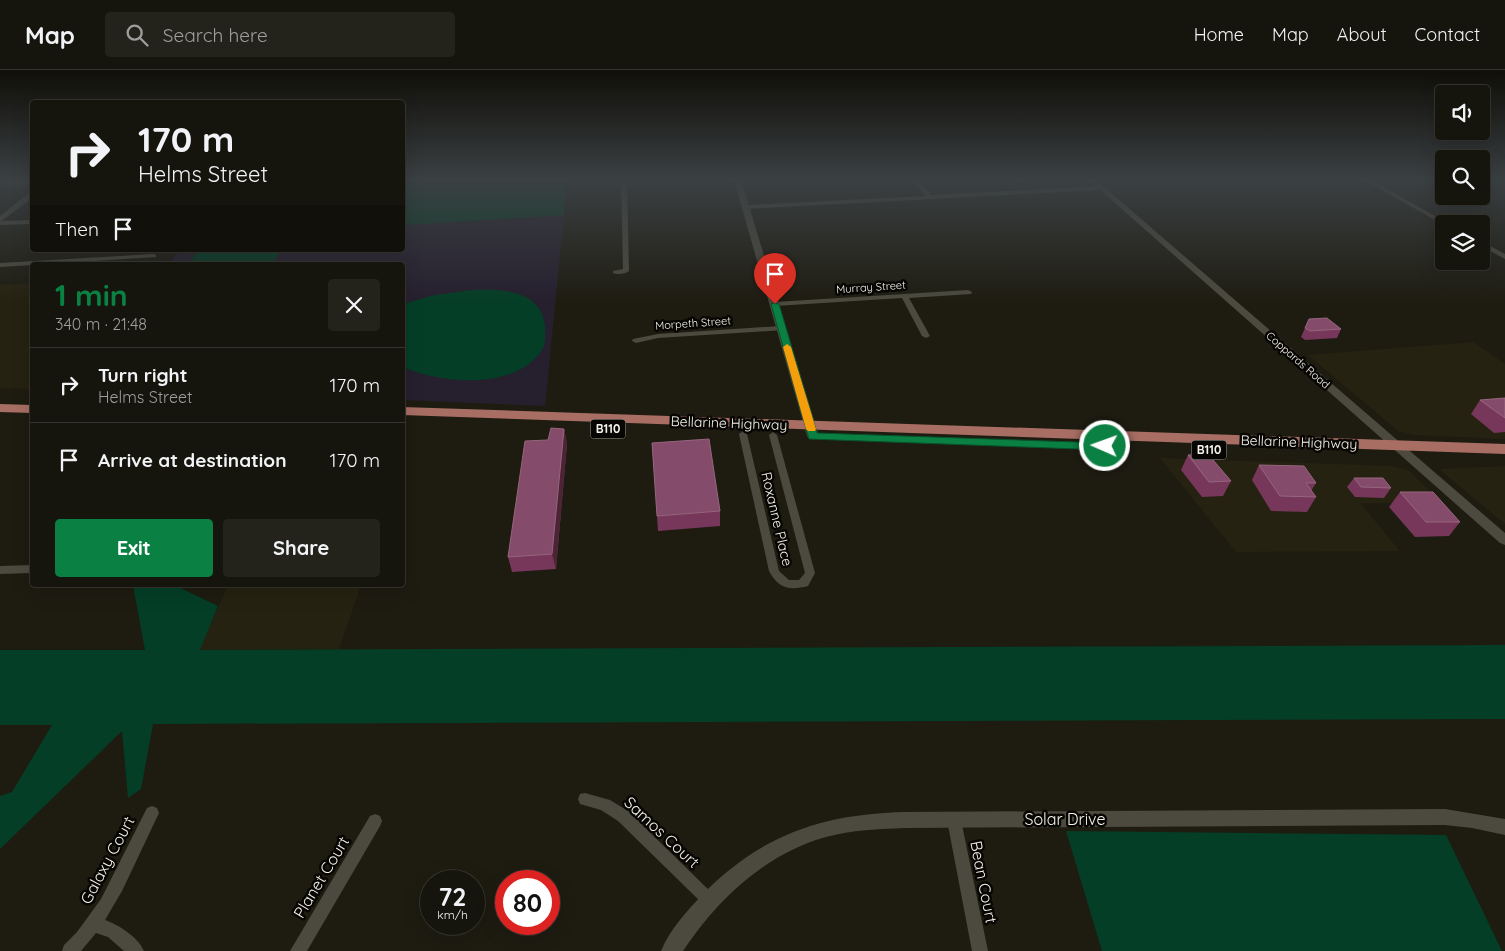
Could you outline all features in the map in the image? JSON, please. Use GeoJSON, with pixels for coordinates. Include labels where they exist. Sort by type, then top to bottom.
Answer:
{"type":"FeatureCollection","features":[{"type":"Feature","properties":{"kind":"highway"},"geometry":{"type":"LineString","coordinates":[[0,398],[30,399]]}},
{"type":"Feature","properties":{"kind":"highway"},"geometry":{"type":"LineString","coordinates":[[0,408],[30,410]]}},
{"type":"Feature","properties":{"kind":"highway","name":"Bellarine Highway"},"geometry":{"type":"LineString","coordinates":[[405,412],[1505,460]]}},
{"type":"Feature","properties":{"kind":"highway","name":"Bellarine Highway"},"geometry":{"type":"LineString","coordinates":[[405,422],[773,435],[812,431],[1505,449]]}},
{"type":"Feature","properties":{"kind":"street"},"geometry":{"type":"LineString","coordinates":[[625,221],[626,271]]}},
{"type":"Feature","properties":{"kind":"street"},"geometry":{"type":"LineString","coordinates":[[749,221],[812,431]]}},
{"type":"Feature","properties":{"kind":"street","name":"Coppards Road"},"geometry":{"type":"LineString","coordinates":[[1139,221],[1505,540]]}},
{"type":"Feature","properties":{"kind":"street"},"geometry":{"type":"LineString","coordinates":[[0,222],[30,222]]}},
{"type":"Feature","properties":{"kind":"street"},"geometry":{"type":"LineString","coordinates":[[1490,248],[1505,257]]}},
{"type":"Feature","properties":{"kind":"street"},"geometry":{"type":"LineString","coordinates":[[51,262],[154,256]]}},
{"type":"Feature","properties":{"kind":"street"},"geometry":{"type":"LineString","coordinates":[[0,265],[30,263]]}},
{"type":"Feature","properties":{"kind":"street"},"geometry":{"type":"LineString","coordinates":[[615,272],[635,272]]}},
{"type":"Feature","properties":{"kind":"street","name":"Murray Street"},"geometry":{"type":"LineString","coordinates":[[775,304],[968,292]]}},
{"type":"Feature","properties":{"kind":"street"},"geometry":{"type":"LineString","coordinates":[[904,296],[926,336]]}},
{"type":"Feature","properties":{"kind":"street","name":"Morpeth Street"},"geometry":{"type":"LineString","coordinates":[[636,341],[658,336],[782,328]]}},
{"type":"Feature","properties":{"kind":"street","name":"Roxanne Place"},"geometry":{"type":"LineString","coordinates":[[743,434],[774,571],[783,583],[792,585],[804,583],[810,573],[773,435]]}},
{"type":"Feature","properties":{"kind":"street"},"geometry":{"type":"LineString","coordinates":[[0,570],[30,569]]}},
{"type":"Feature","properties":{"kind":"street","name":"Samos Court"},"geometry":{"type":"LineString","coordinates":[[585,799],[605,805],[623,816],[709,900]]}},
{"type":"Feature","properties":{"kind":"street","name":"Galaxy Court"},"geometry":{"type":"LineString","coordinates":[[70,951],[92,924],[113,892],[152,812]]}},
{"type":"Feature","properties":{"kind":"street","name":"Solar Drive"},"geometry":{"type":"LineString","coordinates":[[671,951],[709,900],[741,872],[769,853],[797,839],[826,829],[886,820],[1445,817],[1505,827]]}},
{"type":"Feature","properties":{"kind":"street","name":"Bean Court"},"geometry":{"type":"LineString","coordinates":[[954,820],[980,951]]}},
{"type":"Feature","properties":{"kind":"street","name":"Planet Court"},"geometry":{"type":"LineString","coordinates":[[298,951],[375,821]]}},
{"type":"Feature","properties":{"kind":"street"},"geometry":{"type":"LineString","coordinates":[[92,924],[114,931],[136,951]]}},
{"type":"Feature","properties":{"kind":"shaded area"},"geometry":{"type":"Polygon","coordinates":[[[466,221],[563,221],[545,406],[405,400],[405,262],[170,262],[178,252],[405,252],[405,225],[466,221]]]}},
{"type":"Feature","properties":{"kind":"shaded area"},"geometry":{"type":"Polygon","coordinates":[[[30,283],[30,389],[0,388],[0,285],[30,283]]]}},
{"type":"Feature","properties":{"kind":"shaded area"},"geometry":{"type":"Polygon","coordinates":[[[1473,342],[1505,364],[1505,439],[1414,435],[1398,431],[1308,355],[1473,342]]]}},
{"type":"Feature","properties":{"kind":"shaded area"},"geometry":{"type":"Polygon","coordinates":[[[1160,458],[1391,466],[1408,470],[1444,504],[1360,503],[1400,551],[1236,552],[1160,458]]]}},
{"type":"Feature","properties":{"kind":"shaded area"},"geometry":{"type":"Polygon","coordinates":[[[1505,466],[1505,524],[1439,469],[1505,466]]]}},
{"type":"Feature","properties":{"kind":"shaded area"},"geometry":{"type":"Polygon","coordinates":[[[227,587],[360,587],[339,649],[199,650],[227,587]]]}},
{"type":"Feature","properties":{"kind":"green space"},"geometry":{"type":"Polygon","coordinates":[[[405,221],[466,221],[405,225],[405,221]]]}},
{"type":"Feature","properties":{"kind":"green space"},"geometry":{"type":"Polygon","coordinates":[[[197,252],[280,252],[274,261],[189,262],[197,252]]]}},
{"type":"Feature","properties":{"kind":"green space"},"geometry":{"type":"Polygon","coordinates":[[[472,290],[495,290],[507,291],[528,298],[542,314],[545,326],[544,346],[532,362],[516,372],[498,377],[478,380],[457,380],[419,373],[405,368],[405,303],[435,295],[472,290]]]}},
{"type":"Feature","properties":{"kind":"green space"},"geometry":{"type":"Polygon","coordinates":[[[133,587],[178,587],[218,606],[200,650],[1505,645],[1505,719],[153,724],[141,789],[128,798],[122,731],[0,849],[0,796],[12,792],[52,725],[0,725],[0,650],[145,650],[133,587]]]}},
{"type":"Feature","properties":{"kind":"green space"},"geometry":{"type":"Polygon","coordinates":[[[1066,831],[1446,835],[1502,951],[1102,951],[1066,831]]]}},
{"type":"Feature","properties":{"kind":"building"},"geometry":{"type":"Polygon","coordinates":[[[1327,318],[1341,329],[1310,331],[1305,328],[1309,319],[1327,318]]]}},
{"type":"Feature","properties":{"kind":"building"},"geometry":{"type":"Polygon","coordinates":[[[1505,398],[1505,418],[1480,400],[1505,398]]]}},
{"type":"Feature","properties":{"kind":"building"},"geometry":{"type":"Polygon","coordinates":[[[551,428],[564,429],[552,554],[508,557],[525,441],[548,440],[551,428]]]}},
{"type":"Feature","properties":{"kind":"building"},"geometry":{"type":"Polygon","coordinates":[[[709,439],[720,511],[657,516],[652,443],[709,439]]]}},
{"type":"Feature","properties":{"kind":"building"},"geometry":{"type":"Polygon","coordinates":[[[1208,454],[1231,481],[1209,482],[1188,455],[1208,454]]]}},
{"type":"Feature","properties":{"kind":"building"},"geometry":{"type":"Polygon","coordinates":[[[1259,465],[1304,466],[1316,483],[1306,483],[1316,497],[1280,496],[1259,465]]]}},
{"type":"Feature","properties":{"kind":"building"},"geometry":{"type":"Polygon","coordinates":[[[1354,478],[1383,478],[1391,488],[1361,487],[1354,478]]]}},
{"type":"Feature","properties":{"kind":"building"},"geometry":{"type":"Polygon","coordinates":[[[1400,492],[1433,492],[1460,522],[1426,522],[1400,492]]]}},
{"type":"Feature","properties":{"kind":"slow traffic"},"geometry":{"type":"LineString","coordinates":[[787,347],[811,429]]}},
{"type":"Feature","properties":{"kind":"route"},"geometry":{"type":"LineString","coordinates":[[775,304],[813,436],[1105,446]]}}]}
